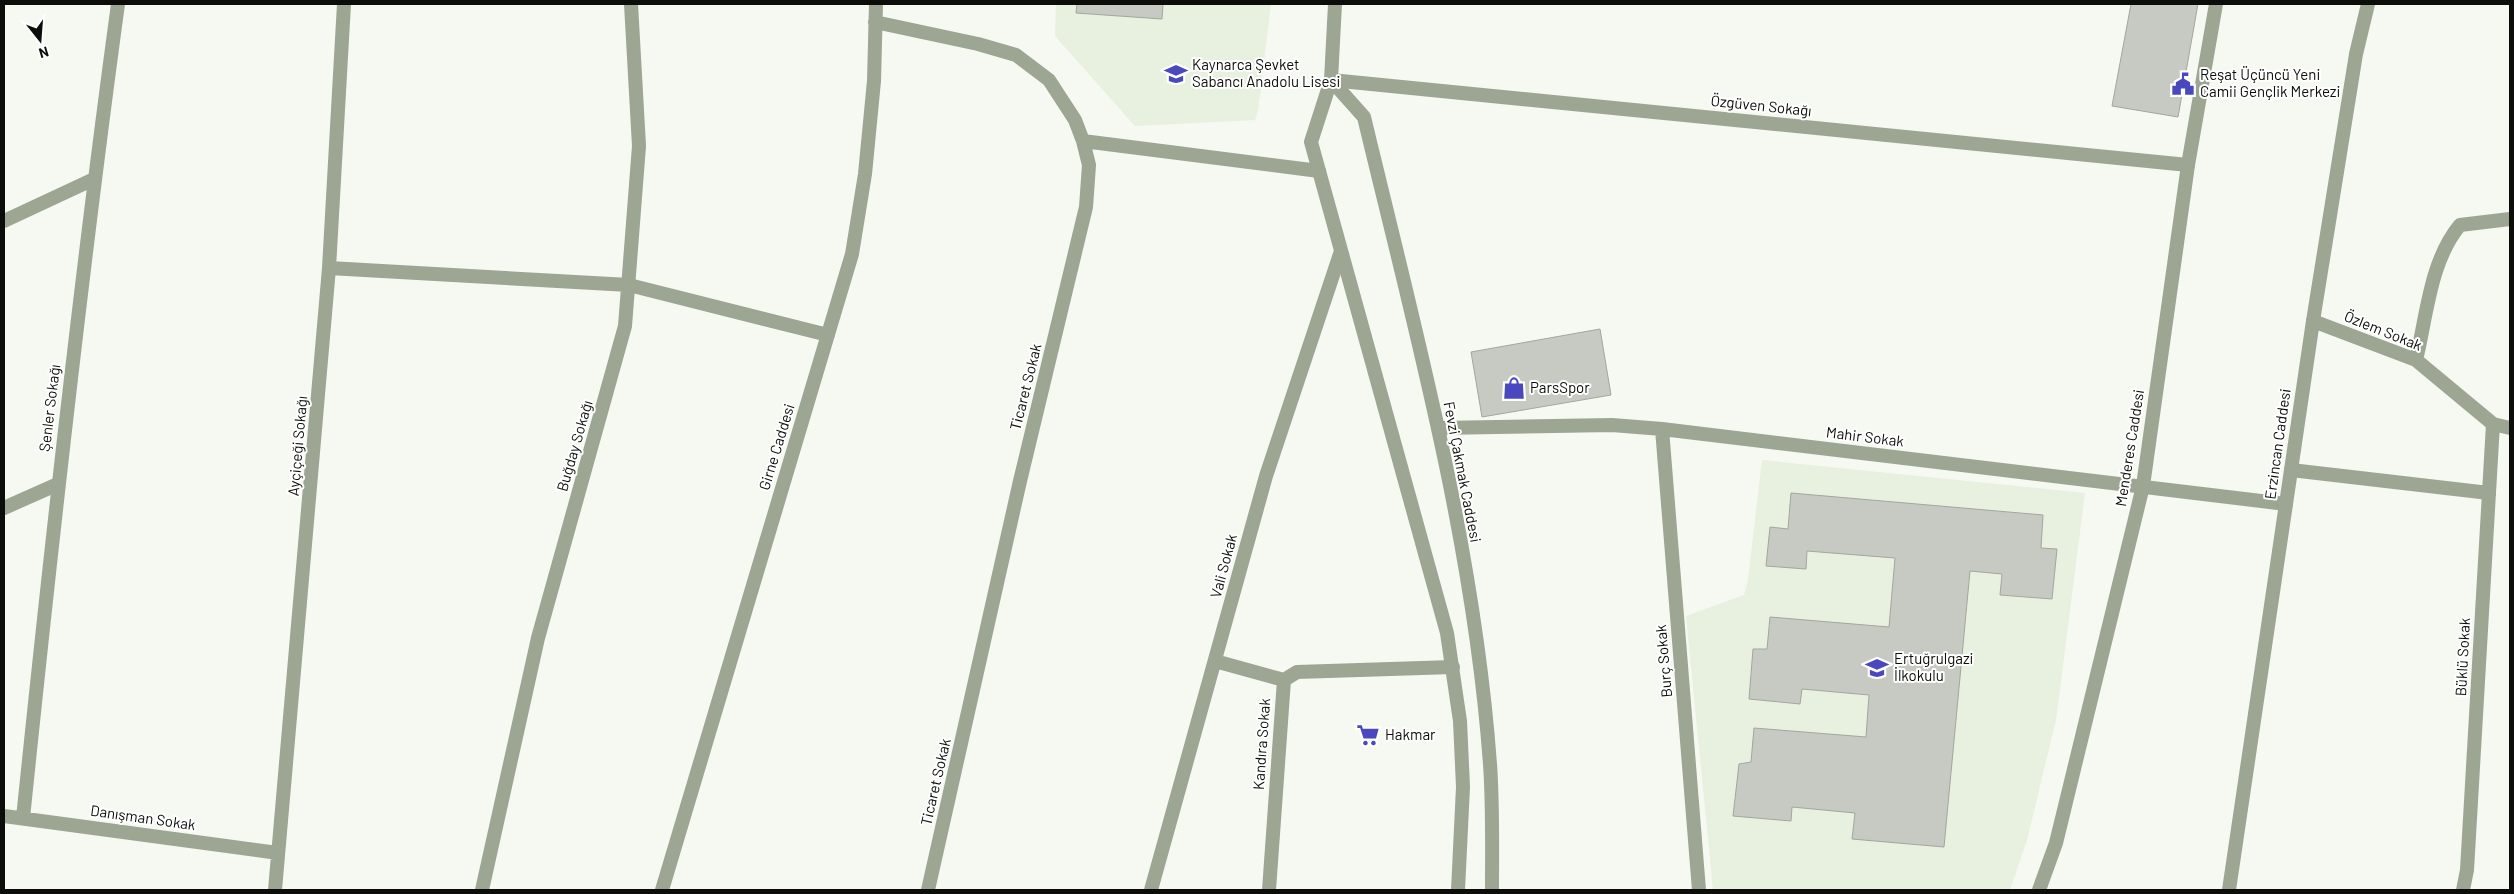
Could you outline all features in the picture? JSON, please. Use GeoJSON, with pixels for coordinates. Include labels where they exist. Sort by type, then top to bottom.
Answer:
{"type":"FeatureCollection","features":[{"type":"Feature","properties":{"kind":"street","name":"Şenler Sokağı"},"geometry":{"type":"LineString","coordinates":[[23,818],[58,484],[94,179],[118,4]]}},
{"type":"Feature","properties":{"kind":"street","name":"Ayçiçeği Sokağı"},"geometry":{"type":"LineString","coordinates":[[275,890],[329,268],[344,4]]}},
{"type":"Feature","properties":{"kind":"street","name":"Buğday Sokağı"},"geometry":{"type":"LineString","coordinates":[[482,890],[538,638],[625,326],[630,285],[639,146],[632,4]]}},
{"type":"Feature","properties":{"kind":"street","name":"Girne Caddesi"},"geometry":{"type":"LineString","coordinates":[[662,890],[852,254],[865,174],[874,81],[876,4]]}},
{"type":"Feature","properties":{"kind":"street"},"geometry":{"type":"LineString","coordinates":[[1334,4],[1330,80],[1311,142],[1340,254],[1448,633],[1460,721],[1463,787],[1458,890]]}},
{"type":"Feature","properties":{"kind":"street","name":"Menderes Caddesi"},"geometry":{"type":"LineString","coordinates":[[2039,890],[2056,843],[2143,486],[2188,165],[2216,4]]}},
{"type":"Feature","properties":{"kind":"street","name":"Erzincan Caddesi"},"geometry":{"type":"LineString","coordinates":[[2230,890],[2313,321],[2356,54],[2368,4]]}},
{"type":"Feature","properties":{"kind":"street","name":"Ticaret Sokak"},"geometry":{"type":"LineString","coordinates":[[875,22],[978,44],[1016,55],[1049,80],[1075,120],[1084,141],[1089,165],[1086,206],[1020,481],[928,890]]}},
{"type":"Feature","properties":{"kind":"street","name":"Özgüven Sokağı"},"geometry":{"type":"LineString","coordinates":[[1330,80],[2188,165]]}},
{"type":"Feature","properties":{"kind":"street","name":"Fevzi Çakmak Caddesi"},"geometry":{"type":"LineString","coordinates":[[1330,80],[1364,116],[1439,428],[1472,615],[1484,712],[1492,810],[1492,890]]}},
{"type":"Feature","properties":{"kind":"street"},"geometry":{"type":"LineString","coordinates":[[1084,141],[1319,170]]}},
{"type":"Feature","properties":{"kind":"street"},"geometry":{"type":"LineString","coordinates":[[4,221],[94,179]]}},
{"type":"Feature","properties":{"kind":"street"},"geometry":{"type":"LineString","coordinates":[[2416,360],[2438,262],[2449,238],[2460,225],[2510,219]]}},
{"type":"Feature","properties":{"kind":"street","name":"Vali Sokak"},"geometry":{"type":"LineString","coordinates":[[1151,890],[1266,476],[1340,254]]}},
{"type":"Feature","properties":{"kind":"street"},"geometry":{"type":"LineString","coordinates":[[329,268],[630,285],[828,335]]}},
{"type":"Feature","properties":{"kind":"street","name":"Özlem Sokak"},"geometry":{"type":"LineString","coordinates":[[2313,321],[2416,360],[2493,424],[2510,428]]}},
{"type":"Feature","properties":{"kind":"street","name":"Büklü Sokak"},"geometry":{"type":"LineString","coordinates":[[2463,890],[2467,870],[2493,424]]}},
{"type":"Feature","properties":{"kind":"street","name":"Mahir Sokak"},"geometry":{"type":"LineString","coordinates":[[1439,428],[1612,426],[1662,429],[2286,504]]}},
{"type":"Feature","properties":{"kind":"street","name":"Burç Sokak"},"geometry":{"type":"LineString","coordinates":[[1662,429],[1699,890]]}},
{"type":"Feature","properties":{"kind":"street"},"geometry":{"type":"LineString","coordinates":[[2291,470],[2488,493]]}},
{"type":"Feature","properties":{"kind":"street"},"geometry":{"type":"LineString","coordinates":[[4,508],[58,484]]}},
{"type":"Feature","properties":{"kind":"street"},"geometry":{"type":"LineString","coordinates":[[1215,661],[1284,680]]}},
{"type":"Feature","properties":{"kind":"street","name":"Kandıra Sokak"},"geometry":{"type":"LineString","coordinates":[[1268,890],[1284,680],[1297,672],[1452,667]]}},
{"type":"Feature","properties":{"kind":"street","name":"Danışman Sokak"},"geometry":{"type":"LineString","coordinates":[[4,816],[278,853]]}},
{"type":"Feature","properties":{"kind":"shaded area","name":"Kaynarca Şevket Sabancı Anadolu Lisesi"},"geometry":{"type":"Polygon","coordinates":[[[1056,4],[1271,4],[1258,111],[1255,120],[1135,126],[1055,36],[1056,4]]]}},
{"type":"Feature","properties":{"kind":"shaded area","name":"Ertuğrulgazi İlkokulu"},"geometry":{"type":"Polygon","coordinates":[[[1762,460],[2085,493],[2056,720],[2027,840],[2010,890],[1713,890],[1686,616],[1744,595],[1748,580],[1762,460]]]}},
{"type":"Feature","properties":{"kind":"building"},"geometry":{"type":"Polygon","coordinates":[[[1077,4],[1163,4],[1162,19],[1076,13],[1077,4]]]}},
{"type":"Feature","properties":{"kind":"building"},"geometry":{"type":"Polygon","coordinates":[[[2131,4],[2198,4],[2178,117],[2112,106],[2131,4]]]}},
{"type":"Feature","properties":{"kind":"building"},"geometry":{"type":"Polygon","coordinates":[[[1600,329],[1611,395],[1482,417],[1471,352],[1600,329]]]}},
{"type":"Feature","properties":{"kind":"building"},"geometry":{"type":"Polygon","coordinates":[[[1791,493],[2043,515],[2041,548],[2057,549],[2052,599],[2000,595],[2002,574],[1970,571],[1944,847],[1852,839],[1855,813],[1792,807],[1791,821],[1733,816],[1739,764],[1751,762],[1754,728],[1866,737],[1869,695],[1802,689],[1800,704],[1749,699],[1753,649],[1767,649],[1770,617],[1889,627],[1895,558],[1807,551],[1806,569],[1766,566],[1770,527],[1788,529],[1791,493]]]}},
{"type":"Feature","properties":{"kind":"place","name":"Kaynarca Şevket Sabancı Anadolu Lisesi"},"geometry":{"type":"Point","coordinates":[1176,74]}},
{"type":"Feature","properties":{"kind":"place","name":"Reşat Üçüncü Yeni Camii Gençlik Merkezi"},"geometry":{"type":"Point","coordinates":[2183,84]}},
{"type":"Feature","properties":{"kind":"place","name":"ParsSpor"},"geometry":{"type":"Point","coordinates":[1514,388]}},
{"type":"Feature","properties":{"kind":"place","name":"Ertuğrulgazi İlkokulu"},"geometry":{"type":"Point","coordinates":[1877,668]}},
{"type":"Feature","properties":{"kind":"place","name":"Hakmar"},"geometry":{"type":"Point","coordinates":[1368,735]}}]}
